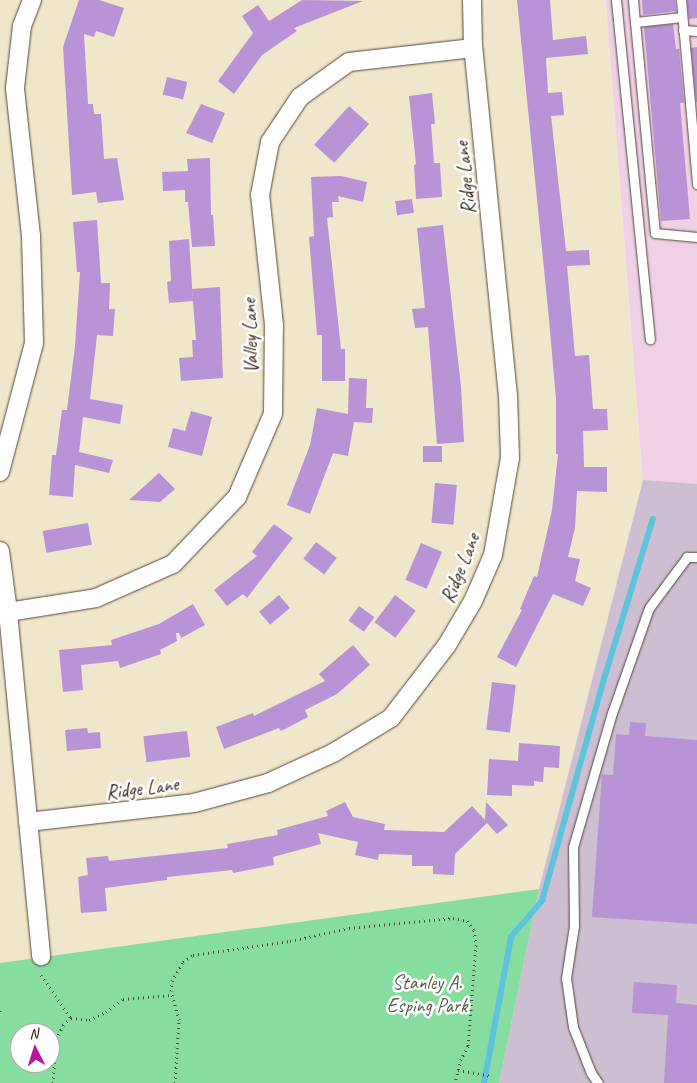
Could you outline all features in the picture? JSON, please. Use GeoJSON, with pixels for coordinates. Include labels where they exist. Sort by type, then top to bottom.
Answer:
{"type":"FeatureCollection","features":[{"type":"Feature","properties":{"kind":"street"},"geometry":{"type":"LineString","coordinates":[[0,472],[34,343],[31,236],[15,88],[22,26],[32,0]]}},
{"type":"Feature","properties":{"kind":"street","name":"Ridge Lane"},"geometry":{"type":"LineString","coordinates":[[28,822],[194,802],[268,783],[333,754],[391,718],[448,645],[473,602],[493,555],[510,458],[508,396],[473,48],[472,0]]}},
{"type":"Feature","properties":{"kind":"street","name":"Valley Lane"},"geometry":{"type":"LineString","coordinates":[[8,612],[96,598],[172,564],[237,497],[273,414],[274,325],[260,195],[270,142],[300,96],[349,62],[473,48]]}},
{"type":"Feature","properties":{"kind":"street"},"geometry":{"type":"LineString","coordinates":[[0,550],[8,612],[41,956]]}},
{"type":"Feature","properties":{"kind":"lane"},"geometry":{"type":"LineString","coordinates":[[616,0],[650,339]]}},
{"type":"Feature","properties":{"kind":"lane"},"geometry":{"type":"LineString","coordinates":[[633,0],[655,232],[697,237]]}},
{"type":"Feature","properties":{"kind":"lane"},"geometry":{"type":"LineString","coordinates":[[681,0],[697,184]]}},
{"type":"Feature","properties":{"kind":"lane"},"geometry":{"type":"LineString","coordinates":[[635,22],[682,18]]}},
{"type":"Feature","properties":{"kind":"lane"},"geometry":{"type":"LineString","coordinates":[[684,30],[697,31]]}},
{"type":"Feature","properties":{"kind":"lane"},"geometry":{"type":"LineString","coordinates":[[598,1083],[591,1072],[573,1027],[566,978],[574,926],[573,847],[612,713],[649,608],[687,557],[697,558]]}},
{"type":"Feature","properties":{"kind":"path"},"geometry":{"type":"LineString","coordinates":[[175,1083],[178,1020],[172,995],[172,981],[176,971],[183,962],[193,955],[290,941],[349,928],[439,918],[466,922],[474,930],[476,945],[468,1046],[455,1083]]}},
{"type":"Feature","properties":{"kind":"path"},"geometry":{"type":"LineString","coordinates":[[41,975],[71,1018],[89,1020],[106,1012],[123,999],[172,995]]}},
{"type":"Feature","properties":{"kind":"path"},"geometry":{"type":"LineString","coordinates":[[53,1083],[56,1039],[63,1026],[71,1018]]}},
{"type":"Feature","properties":{"kind":"path"},"geometry":{"type":"LineString","coordinates":[[458,1070],[491,1076]]}},
{"type":"Feature","properties":{"kind":"shaded area"},"geometry":{"type":"Polygon","coordinates":[[[606,0],[697,0],[697,484],[643,480],[606,0]]]}},
{"type":"Feature","properties":{"kind":"shaded area"},"geometry":{"type":"Polygon","coordinates":[[[643,480],[697,484],[697,1083],[499,1083],[539,889],[643,480]]]}},
{"type":"Feature","properties":{"kind":"green space","name":"Stanley A. Esping Park"},"geometry":{"type":"Polygon","coordinates":[[[539,889],[499,1083],[0,1083],[0,963],[539,889]]]}},
{"type":"Feature","properties":{"kind":"building"},"geometry":{"type":"Polygon","coordinates":[[[79,0],[99,0],[124,8],[114,37],[96,31],[94,37],[84,34],[88,104],[93,104],[94,114],[101,114],[104,159],[117,158],[124,200],[98,203],[96,192],[72,195],[63,47],[79,0]]]}},
{"type":"Feature","properties":{"kind":"building"},"geometry":{"type":"Polygon","coordinates":[[[302,0],[363,1],[294,28],[297,31],[262,55],[234,94],[218,81],[253,33],[242,16],[258,5],[269,21],[302,0]]]}},
{"type":"Feature","properties":{"kind":"building"},"geometry":{"type":"Polygon","coordinates":[[[517,0],[550,0],[553,40],[586,36],[588,54],[546,58],[548,93],[562,92],[564,115],[551,116],[566,251],[589,250],[590,265],[567,266],[575,356],[589,355],[593,409],[607,409],[608,430],[583,431],[584,467],[607,467],[607,492],[577,491],[575,528],[568,557],[580,559],[575,581],[591,588],[583,606],[553,594],[516,667],[497,657],[522,610],[520,609],[534,576],[537,577],[552,510],[558,454],[556,454],[556,399],[548,309],[517,0]]]}},
{"type":"Feature","properties":{"kind":"building"},"geometry":{"type":"Polygon","coordinates":[[[642,0],[675,0],[676,11],[643,15],[642,0]]]}},
{"type":"Feature","properties":{"kind":"building"},"geometry":{"type":"Polygon","coordinates":[[[687,0],[697,0],[697,18],[689,19],[687,0]]]}},
{"type":"Feature","properties":{"kind":"building"},"geometry":{"type":"Polygon","coordinates":[[[673,24],[676,49],[679,49],[684,103],[680,103],[690,219],[661,221],[644,27],[673,24]]]}},
{"type":"Feature","properties":{"kind":"building"},"geometry":{"type":"Polygon","coordinates":[[[697,47],[697,102],[696,102],[691,48],[697,47]]]}},
{"type":"Feature","properties":{"kind":"building"},"geometry":{"type":"Polygon","coordinates":[[[167,77],[187,82],[183,100],[163,94],[167,77]]]}},
{"type":"Feature","properties":{"kind":"building"},"geometry":{"type":"Polygon","coordinates":[[[432,93],[435,124],[431,124],[434,163],[440,163],[442,197],[416,199],[414,165],[416,164],[409,96],[432,93]]]}},
{"type":"Feature","properties":{"kind":"building"},"geometry":{"type":"Polygon","coordinates":[[[201,104],[225,113],[212,143],[186,133],[201,104]]]}},
{"type":"Feature","properties":{"kind":"building"},"geometry":{"type":"Polygon","coordinates":[[[349,106],[369,124],[334,163],[314,145],[349,106]]]}},
{"type":"Feature","properties":{"kind":"building"},"geometry":{"type":"Polygon","coordinates":[[[210,158],[211,215],[213,215],[215,246],[192,247],[188,202],[185,202],[185,190],[163,191],[162,172],[188,171],[187,159],[210,158]]]}},
{"type":"Feature","properties":{"kind":"building"},"geometry":{"type":"Polygon","coordinates":[[[341,176],[367,182],[363,202],[338,196],[339,202],[332,202],[333,217],[327,218],[341,349],[345,349],[345,381],[322,381],[322,335],[317,335],[309,237],[314,236],[311,177],[341,176]]]}},
{"type":"Feature","properties":{"kind":"building"},"geometry":{"type":"Polygon","coordinates":[[[412,199],[414,213],[397,215],[395,201],[412,199]]]}},
{"type":"Feature","properties":{"kind":"building"},"geometry":{"type":"Polygon","coordinates":[[[97,220],[101,283],[110,283],[109,309],[115,309],[113,336],[97,335],[90,399],[123,405],[120,424],[83,417],[79,452],[113,460],[109,473],[75,465],[73,497],[49,495],[52,455],[56,455],[62,410],[67,410],[75,346],[80,272],[77,272],[73,222],[97,220]]]}},
{"type":"Feature","properties":{"kind":"building"},"geometry":{"type":"Polygon","coordinates":[[[443,225],[461,387],[464,442],[437,444],[428,327],[415,328],[412,309],[425,308],[417,228],[443,225]]]}},
{"type":"Feature","properties":{"kind":"building"},"geometry":{"type":"Polygon","coordinates":[[[189,239],[193,301],[169,303],[167,282],[171,281],[169,241],[189,239]]]}},
{"type":"Feature","properties":{"kind":"building"},"geometry":{"type":"Polygon","coordinates":[[[220,287],[223,378],[181,381],[179,358],[193,357],[192,340],[196,340],[192,289],[220,287]]]}},
{"type":"Feature","properties":{"kind":"building"},"geometry":{"type":"Polygon","coordinates":[[[349,378],[367,379],[366,408],[373,408],[372,423],[354,422],[348,456],[333,453],[310,514],[287,505],[310,445],[317,408],[348,414],[349,378]]]}},
{"type":"Feature","properties":{"kind":"building"},"geometry":{"type":"Polygon","coordinates":[[[191,411],[212,417],[202,456],[168,447],[173,428],[185,431],[191,411]]]}},
{"type":"Feature","properties":{"kind":"building"},"geometry":{"type":"Polygon","coordinates":[[[423,446],[442,446],[442,462],[423,462],[423,446]]]}},
{"type":"Feature","properties":{"kind":"building"},"geometry":{"type":"Polygon","coordinates":[[[159,473],[175,489],[160,502],[129,500],[159,473]]]}},
{"type":"Feature","properties":{"kind":"building"},"geometry":{"type":"Polygon","coordinates":[[[435,483],[457,485],[453,525],[432,523],[435,483]]]}},
{"type":"Feature","properties":{"kind":"building"},"geometry":{"type":"Polygon","coordinates":[[[88,523],[92,545],[47,553],[43,531],[88,523]]]}},
{"type":"Feature","properties":{"kind":"building"},"geometry":{"type":"Polygon","coordinates":[[[274,524],[293,538],[247,598],[243,594],[227,606],[214,590],[257,556],[252,552],[274,524]]]}},
{"type":"Feature","properties":{"kind":"building"},"geometry":{"type":"Polygon","coordinates":[[[316,542],[337,558],[324,574],[303,559],[316,542]]]}},
{"type":"Feature","properties":{"kind":"building"},"geometry":{"type":"Polygon","coordinates":[[[421,543],[442,552],[427,589],[405,580],[421,543]]]}},
{"type":"Feature","properties":{"kind":"building"},"geometry":{"type":"Polygon","coordinates":[[[279,595],[290,608],[270,625],[259,612],[279,595]]]}},
{"type":"Feature","properties":{"kind":"building"},"geometry":{"type":"Polygon","coordinates":[[[395,595],[416,611],[395,638],[375,622],[395,595]]]}},
{"type":"Feature","properties":{"kind":"building"},"geometry":{"type":"Polygon","coordinates":[[[193,604],[205,625],[181,638],[179,633],[176,633],[177,641],[160,650],[161,654],[120,668],[118,661],[81,665],[83,690],[63,692],[59,650],[112,645],[111,640],[159,624],[193,604]]]}},
{"type":"Feature","properties":{"kind":"building"},"geometry":{"type":"Polygon","coordinates":[[[359,606],[374,617],[364,632],[348,621],[359,606]]]}},
{"type":"Feature","properties":{"kind":"building"},"geometry":{"type":"Polygon","coordinates":[[[353,645],[370,665],[337,694],[305,710],[308,717],[281,731],[279,728],[224,749],[216,727],[253,713],[254,716],[325,681],[319,674],[353,645]]]}},
{"type":"Feature","properties":{"kind":"building"},"geometry":{"type":"Polygon","coordinates":[[[492,682],[516,685],[510,733],[486,730],[492,682]]]}},
{"type":"Feature","properties":{"kind":"building"},"geometry":{"type":"Polygon","coordinates":[[[630,722],[646,723],[645,736],[697,740],[697,924],[592,917],[602,774],[613,775],[616,734],[629,735],[630,722]]]}},
{"type":"Feature","properties":{"kind":"building"},"geometry":{"type":"Polygon","coordinates":[[[87,728],[88,733],[100,732],[101,748],[67,751],[65,730],[87,728]]]}},
{"type":"Feature","properties":{"kind":"building"},"geometry":{"type":"Polygon","coordinates":[[[187,731],[190,757],[146,762],[143,736],[187,731]]]}},
{"type":"Feature","properties":{"kind":"building"},"geometry":{"type":"Polygon","coordinates":[[[519,743],[560,746],[559,768],[544,767],[543,782],[534,781],[534,786],[512,785],[512,796],[487,795],[489,759],[518,761],[519,743]]]}},
{"type":"Feature","properties":{"kind":"building"},"geometry":{"type":"Polygon","coordinates":[[[345,802],[353,817],[385,824],[384,830],[444,832],[472,806],[485,820],[486,802],[508,825],[497,834],[487,823],[455,854],[454,875],[433,874],[433,866],[412,866],[412,855],[379,854],[378,860],[355,855],[358,842],[318,833],[321,844],[273,857],[274,865],[233,873],[232,870],[167,877],[167,880],[105,888],[107,911],[81,913],[78,877],[88,875],[86,858],[108,856],[109,861],[228,848],[227,844],[278,835],[277,830],[328,816],[326,811],[345,802]]]}},
{"type":"Feature","properties":{"kind":"building"},"geometry":{"type":"Polygon","coordinates":[[[634,982],[677,985],[676,1003],[697,1005],[697,1083],[664,1083],[668,1015],[632,1013],[634,982]]]}},
{"type":"Feature","properties":{"kind":"waterway"},"geometry":{"type":"LineString","coordinates":[[484,1083],[511,937],[542,901],[604,679],[653,519]]}}]}
